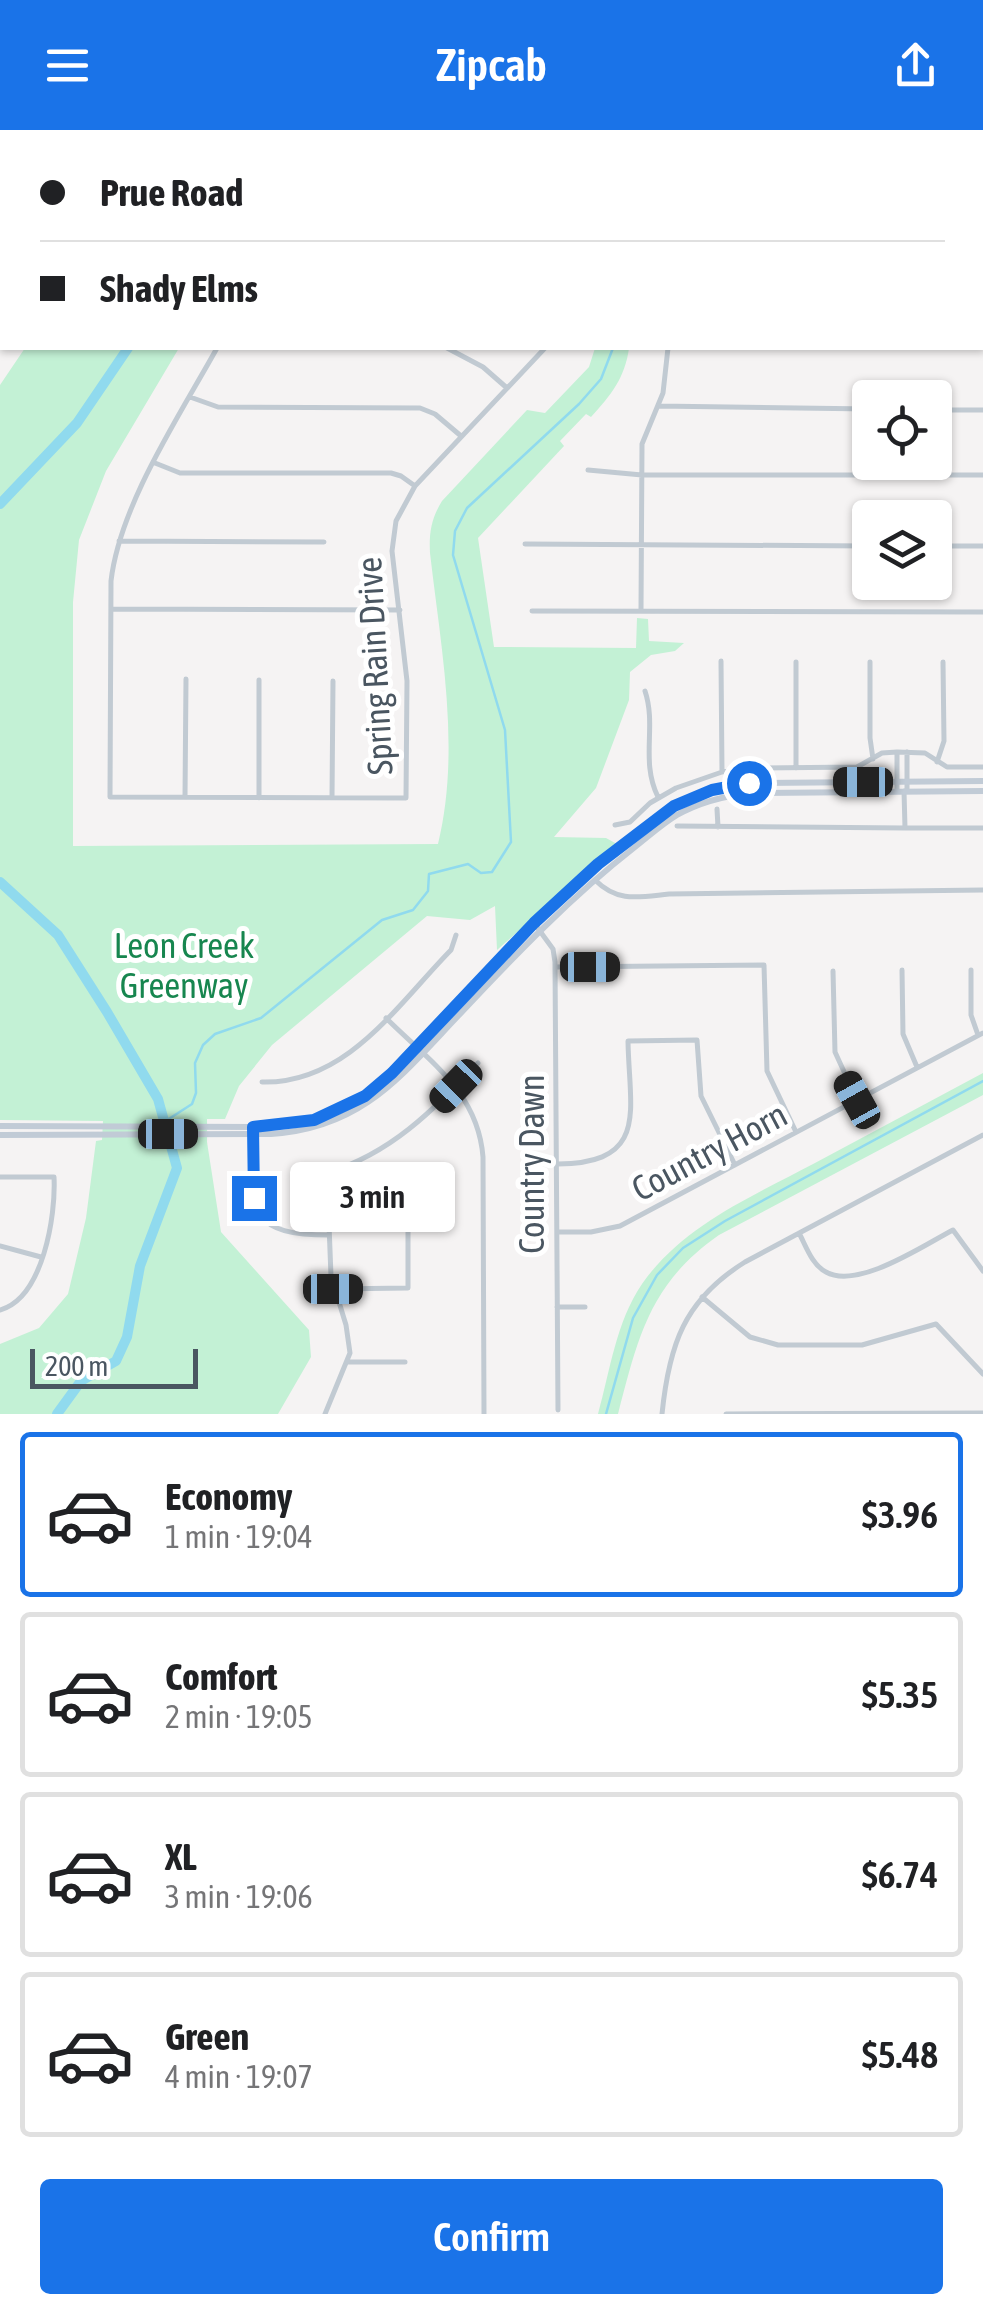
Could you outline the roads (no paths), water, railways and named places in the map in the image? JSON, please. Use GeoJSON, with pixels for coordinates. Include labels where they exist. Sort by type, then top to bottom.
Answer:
{"type":"FeatureCollection","features":[{"type":"Feature","properties":{"kind":"main road"},"geometry":{"type":"LineString","coordinates":[[0,1135],[253,1131],[295,1125],[350,1106],[419,1051],[598,864],[674,806],[712,790],[749,783],[983,781]]}},
{"type":"Feature","properties":{"kind":"main road"},"geometry":{"type":"LineString","coordinates":[[749,783],[750,793]]}},
{"type":"Feature","properties":{"kind":"main road"},"geometry":{"type":"LineString","coordinates":[[538,926],[678,814],[716,798],[750,793],[983,791]]}},
{"type":"Feature","properties":{"kind":"main road"},"geometry":{"type":"LineString","coordinates":[[0,1126],[98,1131]]}},
{"type":"Feature","properties":{"kind":"street"},"geometry":{"type":"LineString","coordinates":[[216,350],[155,464],[119,542],[111,609],[110,797],[332,798],[333,681]]}},
{"type":"Feature","properties":{"kind":"street"},"geometry":{"type":"LineString","coordinates":[[450,350],[483,367],[507,388]]}},
{"type":"Feature","properties":{"kind":"street","name":"Spring Rain Drive"},"geometry":{"type":"LineString","coordinates":[[332,798],[406,798],[407,681],[392,541],[399,512],[415,486],[543,350]]}},
{"type":"Feature","properties":{"kind":"street"},"geometry":{"type":"LineString","coordinates":[[641,611],[645,432],[665,380],[668,350]]}},
{"type":"Feature","properties":{"kind":"street"},"geometry":{"type":"LineString","coordinates":[[190,397],[218,407],[420,408],[435,414],[461,436]]}},
{"type":"Feature","properties":{"kind":"street"},"geometry":{"type":"LineString","coordinates":[[657,406],[852,410]]}},
{"type":"Feature","properties":{"kind":"street"},"geometry":{"type":"LineString","coordinates":[[952,410],[983,410]]}},
{"type":"Feature","properties":{"kind":"street"},"geometry":{"type":"LineString","coordinates":[[155,464],[180,473],[391,473],[415,486]]}},
{"type":"Feature","properties":{"kind":"street"},"geometry":{"type":"LineString","coordinates":[[588,470],[642,475],[983,475]]}},
{"type":"Feature","properties":{"kind":"street"},"geometry":{"type":"LineString","coordinates":[[119,542],[324,542]]}},
{"type":"Feature","properties":{"kind":"street"},"geometry":{"type":"LineString","coordinates":[[525,544],[852,546]]}},
{"type":"Feature","properties":{"kind":"street"},"geometry":{"type":"LineString","coordinates":[[952,546],[983,546]]}},
{"type":"Feature","properties":{"kind":"street"},"geometry":{"type":"LineString","coordinates":[[111,609],[400,610]]}},
{"type":"Feature","properties":{"kind":"street"},"geometry":{"type":"LineString","coordinates":[[532,611],[983,612]]}},
{"type":"Feature","properties":{"kind":"street"},"geometry":{"type":"LineString","coordinates":[[721,662],[722,772]]}},
{"type":"Feature","properties":{"kind":"street"},"geometry":{"type":"LineString","coordinates":[[796,662],[796,768]]}},
{"type":"Feature","properties":{"kind":"street"},"geometry":{"type":"LineString","coordinates":[[870,662],[873,759]]}},
{"type":"Feature","properties":{"kind":"street"},"geometry":{"type":"LineString","coordinates":[[937,762],[944,742],[943,662]]}},
{"type":"Feature","properties":{"kind":"street"},"geometry":{"type":"LineString","coordinates":[[185,797],[186,679]]}},
{"type":"Feature","properties":{"kind":"street"},"geometry":{"type":"LineString","coordinates":[[259,680],[259,798]]}},
{"type":"Feature","properties":{"kind":"street"},"geometry":{"type":"LineString","coordinates":[[645,691],[649,774],[658,797]]}},
{"type":"Feature","properties":{"kind":"street"},"geometry":{"type":"LineString","coordinates":[[615,824],[630,822],[658,797],[722,772],[857,767],[882,754],[897,752],[925,753],[947,767],[983,767]]}},
{"type":"Feature","properties":{"kind":"street"},"geometry":{"type":"LineString","coordinates":[[897,752],[897,782],[903,791]]}},
{"type":"Feature","properties":{"kind":"street"},"geometry":{"type":"LineString","coordinates":[[904,828],[907,752]]}},
{"type":"Feature","properties":{"kind":"street"},"geometry":{"type":"LineString","coordinates":[[897,767],[907,767]]}},
{"type":"Feature","properties":{"kind":"street"},"geometry":{"type":"LineString","coordinates":[[718,809],[718,827]]}},
{"type":"Feature","properties":{"kind":"street"},"geometry":{"type":"LineString","coordinates":[[677,826],[983,828]]}},
{"type":"Feature","properties":{"kind":"street"},"geometry":{"type":"LineString","coordinates":[[595,880],[615,896],[628,898],[669,894],[983,890]]}},
{"type":"Feature","properties":{"kind":"street","name":"Country Dawn"},"geometry":{"type":"LineString","coordinates":[[538,926],[553,948],[555,967],[558,1410]]}},
{"type":"Feature","properties":{"kind":"street"},"geometry":{"type":"LineString","coordinates":[[262,1082],[291,1081],[324,1070],[358,1047],[451,950],[456,935]]}},
{"type":"Feature","properties":{"kind":"street"},"geometry":{"type":"LineString","coordinates":[[555,967],[764,965],[767,1071],[796,1132]]}},
{"type":"Feature","properties":{"kind":"street"},"geometry":{"type":"LineString","coordinates":[[902,970],[903,1034],[917,1068]]}},
{"type":"Feature","properties":{"kind":"street"},"geometry":{"type":"LineString","coordinates":[[970,970],[971,1016],[981,1034]]}},
{"type":"Feature","properties":{"kind":"street"},"geometry":{"type":"LineString","coordinates":[[833,971],[835,1052],[857,1100]]}},
{"type":"Feature","properties":{"kind":"street"},"geometry":{"type":"LineString","coordinates":[[386,1018],[456,1086],[471,1107],[482,1138],[484,1414]]}},
{"type":"Feature","properties":{"kind":"street","name":"Country Horn"},"geometry":{"type":"LineString","coordinates":[[556,1232],[600,1231],[620,1226],[981,1034]]}},
{"type":"Feature","properties":{"kind":"street"},"geometry":{"type":"LineString","coordinates":[[556,1164],[598,1159],[616,1151],[624,1141],[629,1126],[628,1040],[697,1040],[700,1096],[735,1164]]}},
{"type":"Feature","properties":{"kind":"street"},"geometry":{"type":"LineString","coordinates":[[325,1414],[348,1362],[350,1343],[333,1289],[327,1173],[368,1158],[399,1139],[422,1121],[478,1062]]}},
{"type":"Feature","properties":{"kind":"street"},"geometry":{"type":"LineString","coordinates":[[253,1131],[254,1198],[258,1211],[268,1223],[284,1232],[330,1234]]}},
{"type":"Feature","properties":{"kind":"street"},"geometry":{"type":"LineString","coordinates":[[662,1414],[673,1347],[686,1318],[702,1296],[731,1270],[982,1136]]}},
{"type":"Feature","properties":{"kind":"street"},"geometry":{"type":"LineString","coordinates":[[0,1177],[54,1177],[53,1207],[31,1287],[20,1299],[0,1310]]}},
{"type":"Feature","properties":{"kind":"street"},"geometry":{"type":"LineString","coordinates":[[333,1289],[408,1288],[408,1228]]}},
{"type":"Feature","properties":{"kind":"street"},"geometry":{"type":"LineString","coordinates":[[799,1233],[818,1267],[835,1276],[880,1268],[953,1230],[983,1271]]}},
{"type":"Feature","properties":{"kind":"street"},"geometry":{"type":"LineString","coordinates":[[0,1246],[42,1257]]}},
{"type":"Feature","properties":{"kind":"street"},"geometry":{"type":"LineString","coordinates":[[702,1296],[744,1333],[778,1345],[862,1345],[936,1324],[983,1374]]}},
{"type":"Feature","properties":{"kind":"street"},"geometry":{"type":"LineString","coordinates":[[558,1307],[585,1306]]}},
{"type":"Feature","properties":{"kind":"street"},"geometry":{"type":"LineString","coordinates":[[348,1362],[406,1362]]}},
{"type":"Feature","properties":{"kind":"street"},"geometry":{"type":"LineString","coordinates":[[726,1414],[983,1413]]}},
{"type":"Feature","properties":{"kind":"waterway"},"geometry":{"type":"LineString","coordinates":[[0,504],[77,423],[127,350]]}},
{"type":"Feature","properties":{"kind":"waterway"},"geometry":{"type":"LineString","coordinates":[[164,1122],[192,1104],[196,1093],[195,1063],[203,1045],[215,1034],[261,1018],[382,920],[413,910],[428,891],[429,874],[468,864],[481,873],[492,872],[511,842],[505,730],[453,555],[455,531],[467,508],[601,379],[612,350]]}},
{"type":"Feature","properties":{"kind":"waterway"},"geometry":{"type":"LineString","coordinates":[[0,882],[58,935],[107,1012],[158,1099],[177,1168],[140,1266],[127,1337],[116,1361],[81,1381],[57,1414]]}},
{"type":"Feature","properties":{"kind":"waterway"},"geometry":{"type":"LineString","coordinates":[[606,1414],[633,1318],[657,1275],[683,1248],[725,1221],[983,1081]]}},
{"type":"Feature","properties":{"kind":"park label","name":"Leon Creek Greenway"},"geometry":{"type":"Point","coordinates":[184,965]}}]}
